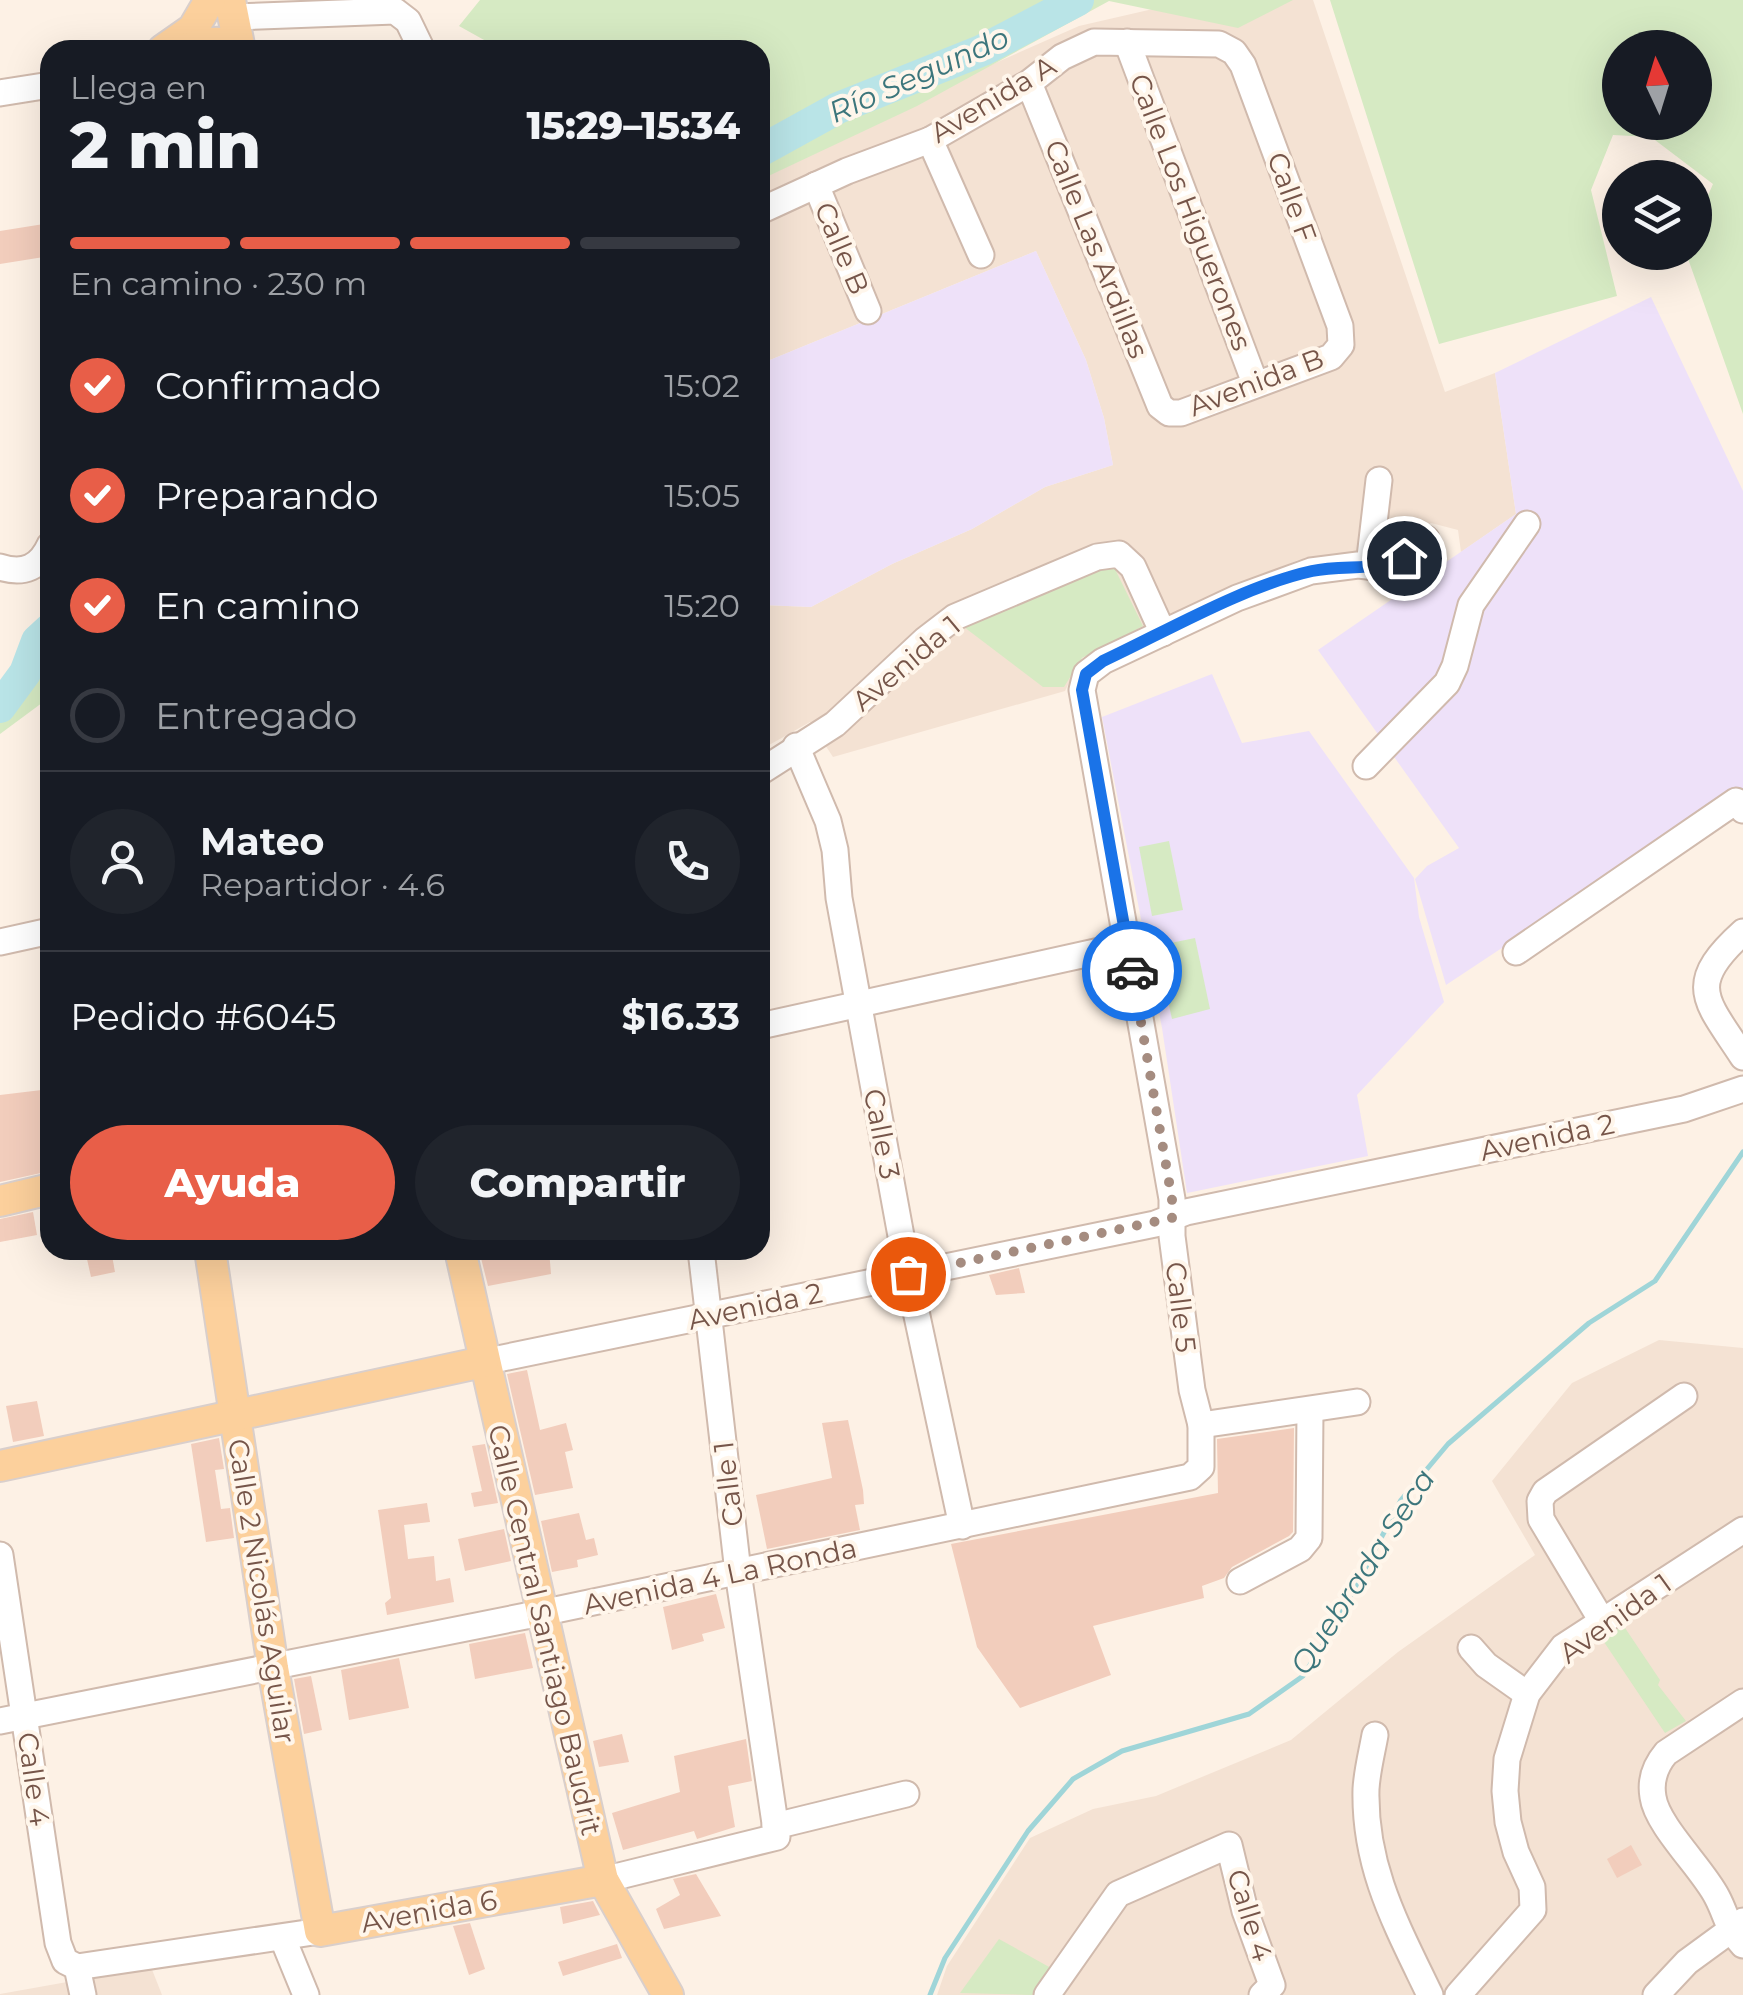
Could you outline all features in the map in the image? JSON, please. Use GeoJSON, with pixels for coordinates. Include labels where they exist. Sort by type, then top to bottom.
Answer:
{"type":"FeatureCollection","features":[{"type":"Feature","properties":{"kind":"main road"},"geometry":{"type":"LineString","coordinates":[[178,40],[224,6],[237,40]]}},
{"type":"Feature","properties":{"kind":"main road"},"geometry":{"type":"LineString","coordinates":[[0,1201],[40,1191]]}},
{"type":"Feature","properties":{"kind":"main road","name":"Calle 2 Nicolás Aguilar"},"geometry":{"type":"LineString","coordinates":[[211,1260],[273,1668],[320,1931]]}},
{"type":"Feature","properties":{"kind":"main road","name":"Calle Central Santiago Baudrit"},"geometry":{"type":"LineString","coordinates":[[462,1260],[603,1880],[668,1995]]}},
{"type":"Feature","properties":{"kind":"main road","name":"Avenida 2"},"geometry":{"type":"LineString","coordinates":[[0,1466],[484,1362]]}},
{"type":"Feature","properties":{"kind":"main road","name":"Avenida 6"},"geometry":{"type":"LineString","coordinates":[[320,1931],[603,1880]]}},
{"type":"Feature","properties":{"kind":"street"},"geometry":{"type":"LineString","coordinates":[[224,6],[395,11],[408,21],[417,40]]}},
{"type":"Feature","properties":{"kind":"street","name":"Avenida A"},"geometry":{"type":"LineString","coordinates":[[770,206],[930,140],[1029,82],[1062,57],[1094,42],[1219,44],[1234,52]]}},
{"type":"Feature","properties":{"kind":"street","name":"Calle Los Higuerones"},"geometry":{"type":"LineString","coordinates":[[1127,42],[1255,382]]}},
{"type":"Feature","properties":{"kind":"street","name":"Calle F"},"geometry":{"type":"LineString","coordinates":[[1234,52],[1243,64],[1340,326],[1340,345]]}},
{"type":"Feature","properties":{"kind":"street","name":"Calle Las Ardillas"},"geometry":{"type":"LineString","coordinates":[[1029,82],[1160,406],[1168,413]]}},
{"type":"Feature","properties":{"kind":"street"},"geometry":{"type":"LineString","coordinates":[[0,94],[40,87]]}},
{"type":"Feature","properties":{"kind":"street"},"geometry":{"type":"LineString","coordinates":[[930,140],[981,255]]}},
{"type":"Feature","properties":{"kind":"street","name":"Calle B"},"geometry":{"type":"LineString","coordinates":[[816,185],[868,311]]}},
{"type":"Feature","properties":{"kind":"street","name":"Avenida B"},"geometry":{"type":"LineString","coordinates":[[1168,413],[1181,413],[1330,356],[1340,345]]}},
{"type":"Feature","properties":{"kind":"street"},"geometry":{"type":"LineString","coordinates":[[1369,566],[1379,480]]}},
{"type":"Feature","properties":{"kind":"street"},"geometry":{"type":"LineString","coordinates":[[1366,766],[1447,684],[1471,605],[1527,524]]}},
{"type":"Feature","properties":{"kind":"street"},"geometry":{"type":"LineString","coordinates":[[1164,633],[1237,598],[1311,571],[1386,568],[1426,539]]}},
{"type":"Feature","properties":{"kind":"street","name":"Avenida 1"},"geometry":{"type":"LineString","coordinates":[[770,765],[835,724],[924,640],[955,617],[1098,557],[1119,554],[1134,567],[1164,633]]}},
{"type":"Feature","properties":{"kind":"street"},"geometry":{"type":"LineString","coordinates":[[0,566],[18,570],[40,562]]}},
{"type":"Feature","properties":{"kind":"street","name":"Calle 5"},"geometry":{"type":"LineString","coordinates":[[1164,633],[1103,661],[1086,674],[1082,690],[1172,1199],[1192,1390],[1201,1425],[1201,1468]]}},
{"type":"Feature","properties":{"kind":"street","name":"Calle 3"},"geometry":{"type":"LineString","coordinates":[[796,746],[828,821],[835,850],[839,898],[908,1274],[962,1526]]}},
{"type":"Feature","properties":{"kind":"street"},"geometry":{"type":"LineString","coordinates":[[1516,952],[1736,802],[1743,810]]}},
{"type":"Feature","properties":{"kind":"street"},"geometry":{"type":"LineString","coordinates":[[1743,932],[1720,953],[1707,976],[1706,1000],[1743,1057]]}},
{"type":"Feature","properties":{"kind":"street"},"geometry":{"type":"LineString","coordinates":[[0,942],[40,933]]}},
{"type":"Feature","properties":{"kind":"street"},"geometry":{"type":"LineString","coordinates":[[770,1024],[1127,944]]}},
{"type":"Feature","properties":{"kind":"street","name":"Avenida 2"},"geometry":{"type":"LineString","coordinates":[[484,1362],[1684,1109],[1743,1089]]}},
{"type":"Feature","properties":{"kind":"street","name":"Calle 1"},"geometry":{"type":"LineString","coordinates":[[702,1260],[738,1572],[776,1832]]}},
{"type":"Feature","properties":{"kind":"street"},"geometry":{"type":"LineString","coordinates":[[1602,1621],[1542,1519],[1545,1492],[1684,1396]]}},
{"type":"Feature","properties":{"kind":"street"},"geometry":{"type":"LineString","coordinates":[[1201,1425],[1356,1402]]}},
{"type":"Feature","properties":{"kind":"street"},"geometry":{"type":"LineString","coordinates":[[1240,1580],[1300,1550],[1309,1538],[1310,1410]]}},
{"type":"Feature","properties":{"kind":"street","name":"Avenida 4 La Ronda"},"geometry":{"type":"LineString","coordinates":[[12,1718],[962,1526],[1190,1477],[1201,1468]]}},
{"type":"Feature","properties":{"kind":"street","name":"Avenida 1"},"geometry":{"type":"LineString","coordinates":[[1458,1995],[1533,1910],[1532,1887],[1516,1852],[1504,1791],[1506,1759],[1528,1694],[1563,1647],[1743,1530]]}},
{"type":"Feature","properties":{"kind":"street","name":"Calle 4"},"geometry":{"type":"LineString","coordinates":[[0,1555],[12,1718],[58,1943],[65,1961],[77,1967],[83,1995]]}},
{"type":"Feature","properties":{"kind":"street"},"geometry":{"type":"LineString","coordinates":[[1471,1648],[1486,1665],[1528,1694]]}},
{"type":"Feature","properties":{"kind":"street"},"geometry":{"type":"LineString","coordinates":[[1656,1995],[1687,1962],[1738,1932],[1656,1809],[1652,1798],[1657,1764],[1666,1753],[1743,1702]]}},
{"type":"Feature","properties":{"kind":"street"},"geometry":{"type":"LineString","coordinates":[[1375,1735],[1366,1788],[1374,1869],[1430,1995]]}},
{"type":"Feature","properties":{"kind":"street","name":"Avenida 6"},"geometry":{"type":"LineString","coordinates":[[603,1880],[906,1794]]}},
{"type":"Feature","properties":{"kind":"street","name":"Calle 4"},"geometry":{"type":"LineString","coordinates":[[1047,1995],[1118,1894],[1230,1845],[1267,1990]]}},
{"type":"Feature","properties":{"kind":"street","name":"Avenida 6"},"geometry":{"type":"LineString","coordinates":[[77,1967],[320,1931]]}},
{"type":"Feature","properties":{"kind":"street"},"geometry":{"type":"LineString","coordinates":[[283,1939],[306,1995]]}},
{"type":"Feature","properties":{"kind":"shaded area"},"geometry":{"type":"Polygon","coordinates":[[[1192,0],[1313,0],[1445,392],[1495,373],[1516,514],[1461,552],[1458,530],[1431,523],[1389,547],[1298,560],[1082,657],[1065,691],[833,757],[810,722],[770,744],[770,605],[811,607],[892,564],[972,529],[1045,487],[1113,465],[1086,360],[1036,251],[770,360],[770,163],[1079,26],[1192,0]]]}},
{"type":"Feature","properties":{"kind":"shaded area"},"geometry":{"type":"Polygon","coordinates":[[[1036,251],[1086,360],[1113,465],[1045,487],[972,529],[892,564],[811,607],[770,605],[770,360],[1036,251]]]}},
{"type":"Feature","properties":{"kind":"shaded area"},"geometry":{"type":"Polygon","coordinates":[[[1651,297],[1743,491],[1743,788],[1446,985],[1415,879],[1427,866],[1459,848],[1318,650],[1516,514],[1495,373],[1651,297]]]}},
{"type":"Feature","properties":{"kind":"shaded area"},"geometry":{"type":"Polygon","coordinates":[[[1212,674],[1242,743],[1309,731],[1414,878],[1419,917],[1444,1002],[1357,1095],[1368,1156],[1187,1193],[1162,1028],[1102,717],[1212,674]]]}},
{"type":"Feature","properties":{"kind":"shaded area"},"geometry":{"type":"Polygon","coordinates":[[[1659,1340],[1743,1348],[1743,1995],[937,1995],[947,1966],[1030,1838],[1093,1809],[1156,1796],[1291,1740],[1398,1652],[1535,1555],[1492,1481],[1572,1383],[1659,1340]]]}},
{"type":"Feature","properties":{"kind":"shaded area"},"geometry":{"type":"Polygon","coordinates":[[[151,1967],[162,1995],[0,1995],[0,1994],[151,1967]]]}},
{"type":"Feature","properties":{"kind":"green space"},"geometry":{"type":"Polygon","coordinates":[[[480,0],[1293,0],[1238,28],[1109,1],[917,106],[770,175],[770,40],[484,40],[459,26],[480,0]]]}},
{"type":"Feature","properties":{"kind":"green space"},"geometry":{"type":"Polygon","coordinates":[[[1330,0],[1743,0],[1743,414],[1692,270],[1712,270],[1712,160],[1681,160],[1655,140],[1712,140],[1712,30],[1602,30],[1602,140],[1611,140],[1591,190],[1602,235],[1602,270],[1611,270],[1617,296],[1439,344],[1330,0]]]}},
{"type":"Feature","properties":{"kind":"green space"},"geometry":{"type":"Polygon","coordinates":[[[1113,565],[1143,626],[1082,658],[1064,687],[1043,687],[964,627],[1113,565]]]}},
{"type":"Feature","properties":{"kind":"green space"},"geometry":{"type":"Polygon","coordinates":[[[40,660],[40,704],[0,734],[0,706],[40,660]]]}},
{"type":"Feature","properties":{"kind":"green space"},"geometry":{"type":"Polygon","coordinates":[[[1169,841],[1183,910],[1152,916],[1139,847],[1169,841]]]}},
{"type":"Feature","properties":{"kind":"green space"},"geometry":{"type":"Polygon","coordinates":[[[1195,938],[1210,1009],[1172,1019],[1156,946],[1195,938]]]}},
{"type":"Feature","properties":{"kind":"green space"},"geometry":{"type":"Polygon","coordinates":[[[1621,1622],[1660,1680],[1658,1685],[1686,1721],[1665,1733],[1600,1636],[1621,1622]]]}},
{"type":"Feature","properties":{"kind":"green space"},"geometry":{"type":"Polygon","coordinates":[[[999,1939],[1051,1968],[1032,1995],[960,1993],[999,1939]]]}},
{"type":"Feature","properties":{"kind":"building"},"geometry":{"type":"Polygon","coordinates":[[[40,225],[40,258],[0,264],[0,231],[40,225]]]}},
{"type":"Feature","properties":{"kind":"building"},"geometry":{"type":"Polygon","coordinates":[[[40,1090],[40,1173],[0,1182],[0,1095],[40,1090]]]}},
{"type":"Feature","properties":{"kind":"building"},"geometry":{"type":"Polygon","coordinates":[[[33,1212],[37,1235],[0,1242],[0,1219],[33,1212]]]}},
{"type":"Feature","properties":{"kind":"building"},"geometry":{"type":"Polygon","coordinates":[[[87,1260],[113,1260],[115,1272],[91,1277],[87,1260]]]}},
{"type":"Feature","properties":{"kind":"building"},"geometry":{"type":"Polygon","coordinates":[[[482,1260],[550,1260],[551,1274],[488,1286],[482,1260]]]}},
{"type":"Feature","properties":{"kind":"building"},"geometry":{"type":"Polygon","coordinates":[[[1019,1268],[1025,1293],[996,1295],[989,1275],[1019,1268]]]}},
{"type":"Feature","properties":{"kind":"building"},"geometry":{"type":"Polygon","coordinates":[[[527,1370],[540,1430],[566,1423],[573,1450],[565,1452],[573,1488],[535,1495],[507,1374],[527,1370]]]}},
{"type":"Feature","properties":{"kind":"building"},"geometry":{"type":"Polygon","coordinates":[[[37,1401],[44,1436],[13,1442],[6,1406],[37,1401]]]}},
{"type":"Feature","properties":{"kind":"building"},"geometry":{"type":"Polygon","coordinates":[[[848,1420],[863,1490],[864,1504],[855,1505],[860,1530],[767,1549],[756,1495],[832,1478],[822,1423],[848,1420]]]}},
{"type":"Feature","properties":{"kind":"building"},"geometry":{"type":"Polygon","coordinates":[[[1294,1428],[1293,1532],[1232,1567],[1224,1578],[1202,1586],[1204,1598],[1093,1626],[1111,1675],[1020,1708],[977,1647],[951,1544],[1218,1493],[1217,1439],[1294,1428]]]}},
{"type":"Feature","properties":{"kind":"building"},"geometry":{"type":"Polygon","coordinates":[[[219,1438],[224,1469],[215,1470],[221,1509],[230,1508],[234,1538],[206,1542],[191,1444],[219,1438]]]}},
{"type":"Feature","properties":{"kind":"building"},"geometry":{"type":"Polygon","coordinates":[[[485,1444],[498,1503],[474,1507],[471,1493],[482,1491],[472,1446],[485,1444]]]}},
{"type":"Feature","properties":{"kind":"building"},"geometry":{"type":"Polygon","coordinates":[[[427,1503],[430,1522],[404,1525],[408,1559],[434,1556],[436,1581],[450,1578],[454,1602],[387,1615],[385,1603],[391,1598],[378,1510],[427,1503]]]}},
{"type":"Feature","properties":{"kind":"building"},"geometry":{"type":"Polygon","coordinates":[[[579,1513],[586,1540],[594,1538],[598,1555],[577,1560],[578,1567],[552,1572],[541,1521],[579,1513]]]}},
{"type":"Feature","properties":{"kind":"building"},"geometry":{"type":"Polygon","coordinates":[[[504,1529],[511,1561],[465,1571],[458,1539],[504,1529]]]}},
{"type":"Feature","properties":{"kind":"building"},"geometry":{"type":"Polygon","coordinates":[[[716,1594],[725,1628],[702,1634],[704,1641],[672,1650],[663,1607],[716,1594]]]}},
{"type":"Feature","properties":{"kind":"building"},"geometry":{"type":"Polygon","coordinates":[[[525,1633],[533,1668],[475,1679],[469,1644],[525,1633]]]}},
{"type":"Feature","properties":{"kind":"building"},"geometry":{"type":"Polygon","coordinates":[[[399,1658],[409,1708],[349,1720],[341,1670],[399,1658]]]}},
{"type":"Feature","properties":{"kind":"building"},"geometry":{"type":"Polygon","coordinates":[[[311,1676],[322,1730],[304,1734],[294,1679],[311,1676]]]}},
{"type":"Feature","properties":{"kind":"building"},"geometry":{"type":"Polygon","coordinates":[[[622,1734],[629,1762],[599,1767],[593,1741],[622,1734]]]}},
{"type":"Feature","properties":{"kind":"building"},"geometry":{"type":"Polygon","coordinates":[[[746,1739],[752,1781],[728,1786],[735,1827],[697,1839],[694,1831],[623,1850],[612,1813],[680,1792],[674,1756],[746,1739]]]}},
{"type":"Feature","properties":{"kind":"building"},"geometry":{"type":"Polygon","coordinates":[[[1631,1845],[1642,1865],[1617,1878],[1607,1859],[1631,1845]]]}},
{"type":"Feature","properties":{"kind":"building"},"geometry":{"type":"Polygon","coordinates":[[[696,1874],[721,1916],[664,1929],[656,1909],[680,1895],[673,1879],[696,1874]]]}},
{"type":"Feature","properties":{"kind":"building"},"geometry":{"type":"Polygon","coordinates":[[[593,1901],[600,1915],[563,1924],[560,1907],[593,1901]]]}},
{"type":"Feature","properties":{"kind":"building"},"geometry":{"type":"Polygon","coordinates":[[[470,1923],[485,1969],[469,1975],[453,1926],[470,1923]]]}},
{"type":"Feature","properties":{"kind":"building"},"geometry":{"type":"Polygon","coordinates":[[[617,1944],[622,1958],[563,1976],[558,1962],[617,1944]]]}},
{"type":"Feature","properties":{"kind":"waterway","name":"Río Segundo"},"geometry":{"type":"LineString","coordinates":[[770,145],[838,108],[983,50],[1078,0]]}},
{"type":"Feature","properties":{"kind":"waterway","name":"Río Segundo"},"geometry":{"type":"LineString","coordinates":[[0,707],[25,673],[40,638]]}},
{"type":"Feature","properties":{"kind":"waterway","name":"Quebrada Seca"},"geometry":{"type":"LineString","coordinates":[[930,1995],[945,1958],[1028,1831],[1073,1779],[1122,1751],[1249,1714],[1303,1676],[1336,1624],[1401,1500],[1448,1444],[1589,1323],[1655,1281],[1743,1152]]}},
{"type":"Feature","properties":{"kind":"way so far"},"geometry":{"type":"LineString","coordinates":[[908,1274],[1172,1218],[1172,1199],[1132,971]]}},
{"type":"Feature","properties":{"kind":"route"},"geometry":{"type":"LineString","coordinates":[[1132,971],[1082,690],[1086,674],[1103,661],[1237,598],[1311,571],[1358,565],[1386,568],[1404,558]]}}]}
